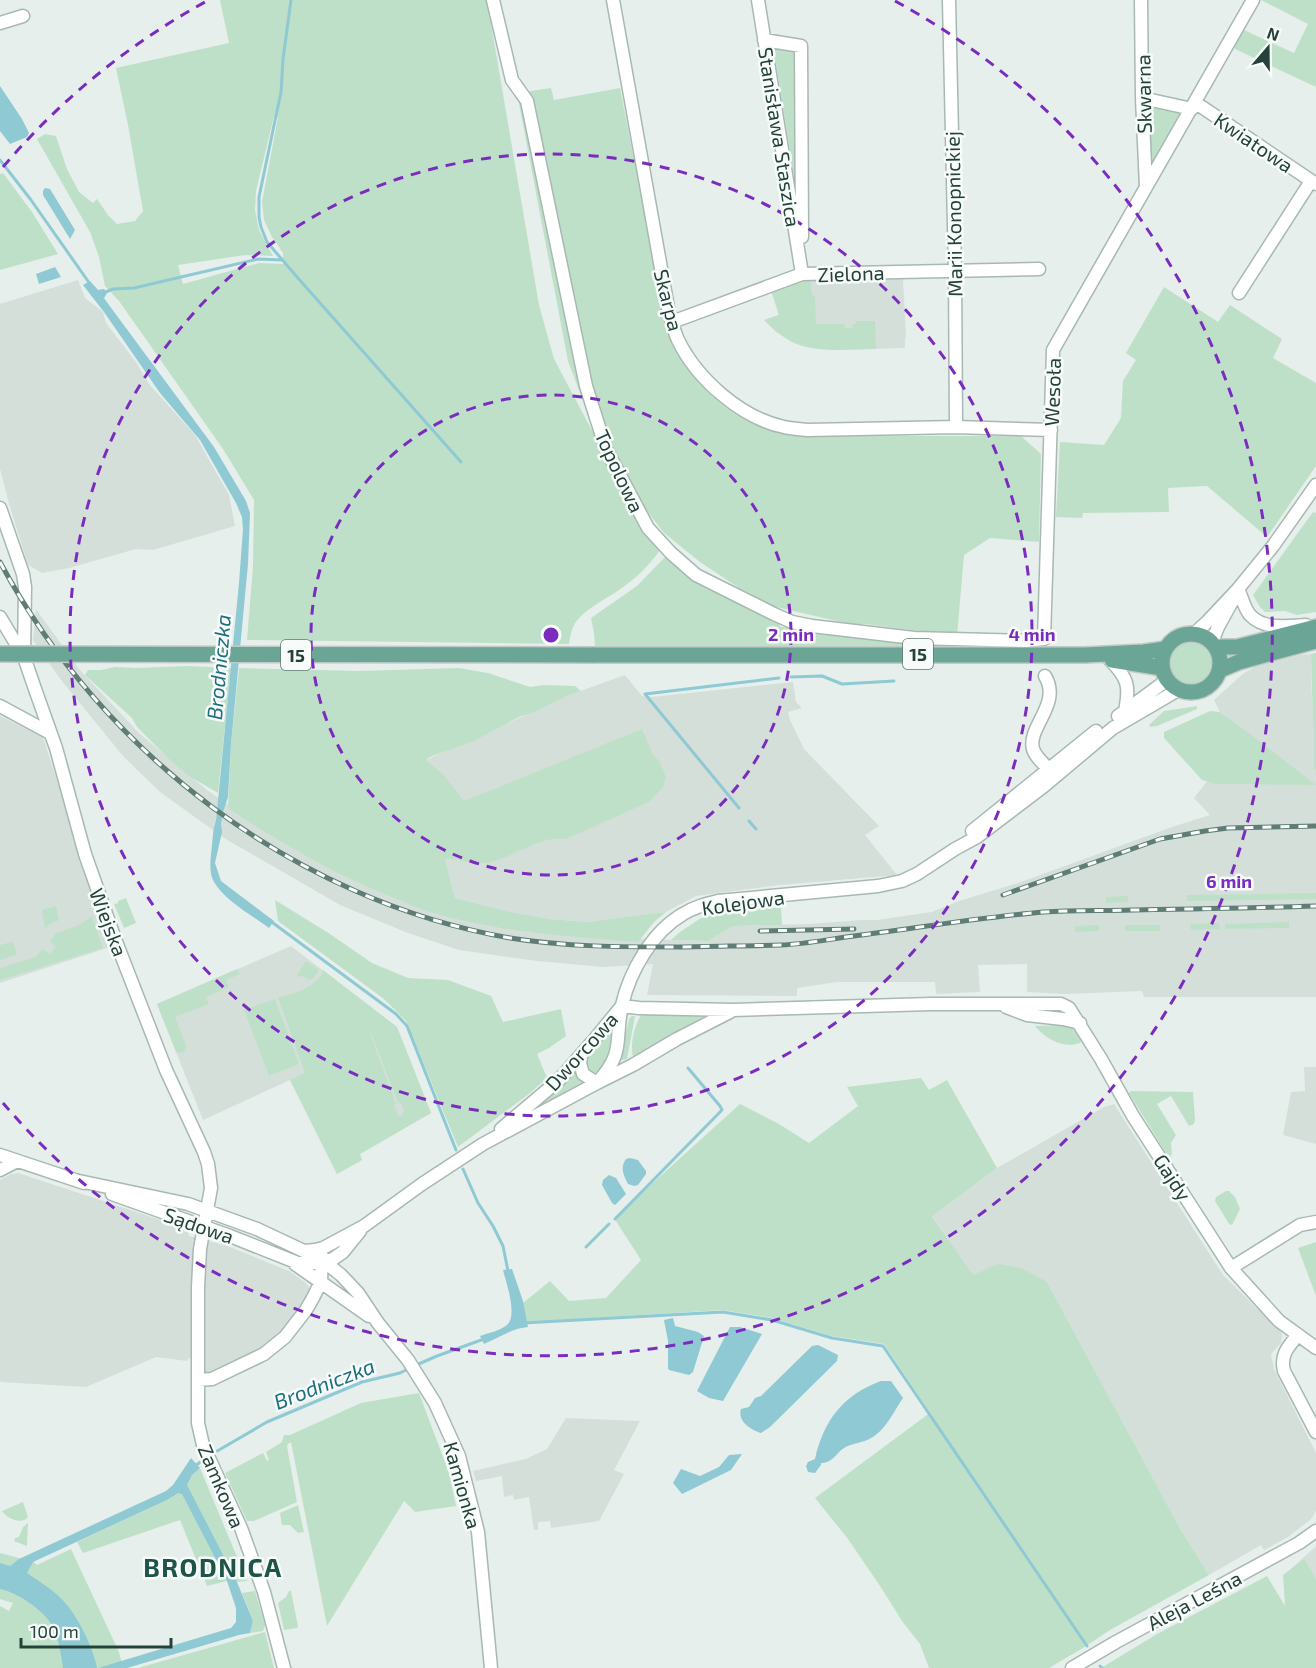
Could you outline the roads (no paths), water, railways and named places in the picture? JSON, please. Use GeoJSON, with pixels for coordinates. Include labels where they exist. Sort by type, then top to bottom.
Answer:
{"type":"FeatureCollection","features":[{"type":"Feature","properties":{"kind":"main road"},"geometry":{"type":"LineString","coordinates":[[1214,645],[1237,647],[1316,626]]}},
{"type":"Feature","properties":{"kind":"main road"},"geometry":{"type":"LineString","coordinates":[[1194,634],[1207,638],[1214,645],[1220,654],[1220,670]]}},
{"type":"Feature","properties":{"kind":"main road","name":"15"},"geometry":{"type":"LineString","coordinates":[[0,654],[1085,655],[1165,649],[1177,637],[1194,634]]}},
{"type":"Feature","properties":{"kind":"main road","name":"15"},"geometry":{"type":"LineString","coordinates":[[1085,655],[1110,660],[1169,679],[1187,692],[1196,692],[1211,685],[1220,670],[1239,662],[1316,641]]}},
{"type":"Feature","properties":{"kind":"main road"},"geometry":{"type":"LineString","coordinates":[[1165,649],[1162,658],[1169,679]]}},
{"type":"Feature","properties":{"kind":"street","name":"Topolowa"},"geometry":{"type":"LineString","coordinates":[[493,0],[512,80],[527,101],[586,386],[606,449],[648,528],[696,575],[792,622],[914,638],[1025,641],[1044,639]]}},
{"type":"Feature","properties":{"kind":"street","name":"Skarpa"},"geometry":{"type":"LineString","coordinates":[[613,0],[669,313],[678,339],[692,363],[707,382],[729,400],[763,420],[783,427],[807,430],[956,427],[1051,430]]}},
{"type":"Feature","properties":{"kind":"street","name":"Stanisława Staszica"},"geometry":{"type":"LineString","coordinates":[[758,0],[802,274]]}},
{"type":"Feature","properties":{"kind":"street","name":"Marii Konopnickiej"},"geometry":{"type":"LineString","coordinates":[[949,0],[956,427]]}},
{"type":"Feature","properties":{"kind":"street","name":"Skwarna"},"geometry":{"type":"LineString","coordinates":[[1141,0],[1146,187]]}},
{"type":"Feature","properties":{"kind":"street","name":"Wesoła"},"geometry":{"type":"LineString","coordinates":[[1044,639],[1053,350],[1253,0]]}},
{"type":"Feature","properties":{"kind":"street"},"geometry":{"type":"LineString","coordinates":[[0,23],[23,16]]}},
{"type":"Feature","properties":{"kind":"street"},"geometry":{"type":"LineString","coordinates":[[764,40],[801,46],[802,274]]}},
{"type":"Feature","properties":{"kind":"street"},"geometry":{"type":"LineString","coordinates":[[1142,98],[1194,106]]}},
{"type":"Feature","properties":{"kind":"street","name":"Kwiatowa"},"geometry":{"type":"LineString","coordinates":[[1194,106],[1314,183],[1239,293]]}},
{"type":"Feature","properties":{"kind":"street","name":"Zielona"},"geometry":{"type":"LineString","coordinates":[[672,322],[802,274],[1039,269]]}},
{"type":"Feature","properties":{"kind":"street"},"geometry":{"type":"LineString","coordinates":[[1194,634],[1238,589],[1273,546],[1316,485]]}},
{"type":"Feature","properties":{"kind":"street"},"geometry":{"type":"LineString","coordinates":[[0,508],[23,574],[25,588],[24,657]]}},
{"type":"Feature","properties":{"kind":"street"},"geometry":{"type":"LineString","coordinates":[[1238,589],[1250,615],[1264,624],[1316,626]]}},
{"type":"Feature","properties":{"kind":"street"},"geometry":{"type":"LineString","coordinates":[[1214,645],[1218,627],[1238,589]]}},
{"type":"Feature","properties":{"kind":"street","name":"Wiejska"},"geometry":{"type":"LineString","coordinates":[[0,616],[24,657],[56,748],[99,897],[166,1070],[204,1152],[210,1177],[208,1210],[204,1227]]}},
{"type":"Feature","properties":{"kind":"street"},"geometry":{"type":"LineString","coordinates":[[1110,660],[1120,670],[1128,686],[1125,711]]}},
{"type":"Feature","properties":{"kind":"street"},"geometry":{"type":"LineString","coordinates":[[1045,676],[1050,683],[1050,693],[1034,735],[1033,744],[1034,751],[1053,772]]}},
{"type":"Feature","properties":{"kind":"street","name":"Kolejowa"},"geometry":{"type":"LineString","coordinates":[[1053,772],[1091,734],[1169,679]]}},
{"type":"Feature","properties":{"kind":"street","name":"Kolejowa"},"geometry":{"type":"LineString","coordinates":[[597,1083],[615,1058],[622,1006],[643,955],[658,935],[682,914],[718,902],[878,886],[902,881],[925,870],[977,837],[995,818],[1113,728],[1169,679]]}},
{"type":"Feature","properties":{"kind":"street"},"geometry":{"type":"LineString","coordinates":[[0,706],[50,733]]}},
{"type":"Feature","properties":{"kind":"street","name":"Dworcowa"},"geometry":{"type":"LineString","coordinates":[[483,1144],[559,1080],[622,1006],[733,1010],[931,1004],[1001,1005],[1027,1015],[1080,1023]]}},
{"type":"Feature","properties":{"kind":"street","name":"Dworcowa"},"geometry":{"type":"LineString","coordinates":[[324,1255],[422,1184],[483,1144],[733,1010]]}},
{"type":"Feature","properties":{"kind":"street","name":"Gajdy"},"geometry":{"type":"LineString","coordinates":[[1080,1023],[1133,1116],[1231,1268],[1279,1321],[1316,1348]]}},
{"type":"Feature","properties":{"kind":"street"},"geometry":{"type":"LineString","coordinates":[[581,1056],[583,1074],[597,1083]]}},
{"type":"Feature","properties":{"kind":"street","name":"Sądowa"},"geometry":{"type":"LineString","coordinates":[[0,1155],[256,1245],[289,1260],[308,1264],[324,1255]]}},
{"type":"Feature","properties":{"kind":"street"},"geometry":{"type":"LineString","coordinates":[[0,1170],[17,1161]]}},
{"type":"Feature","properties":{"kind":"street","name":"Sądowa"},"geometry":{"type":"LineString","coordinates":[[79,1181],[208,1210],[304,1251]]}},
{"type":"Feature","properties":{"kind":"street"},"geometry":{"type":"LineString","coordinates":[[1231,1268],[1300,1225],[1316,1222]]}},
{"type":"Feature","properties":{"kind":"street","name":"Dworcowa"},"geometry":{"type":"LineString","coordinates":[[324,1255],[333,1259],[343,1252],[364,1226]]}},
{"type":"Feature","properties":{"kind":"street","name":"Zamkowa"},"geometry":{"type":"LineString","coordinates":[[204,1227],[198,1287],[198,1423],[203,1445],[241,1528],[264,1592],[284,1668]]}},
{"type":"Feature","properties":{"kind":"street","name":"Kamionka"},"geometry":{"type":"LineString","coordinates":[[304,1251],[324,1255],[352,1286],[408,1360],[435,1402],[459,1456],[478,1532],[491,1668]]}},
{"type":"Feature","properties":{"kind":"street"},"geometry":{"type":"LineString","coordinates":[[341,1275],[340,1262],[343,1252]]}},
{"type":"Feature","properties":{"kind":"street"},"geometry":{"type":"LineString","coordinates":[[198,1380],[212,1379],[264,1354],[285,1337],[306,1310],[321,1281],[324,1255]]}},
{"type":"Feature","properties":{"kind":"street","name":"Kamionka"},"geometry":{"type":"LineString","coordinates":[[289,1260],[378,1323]]}},
{"type":"Feature","properties":{"kind":"street","name":"Kamionka"},"geometry":{"type":"LineString","coordinates":[[321,1281],[336,1280],[352,1286]]}},
{"type":"Feature","properties":{"kind":"street"},"geometry":{"type":"LineString","coordinates":[[1297,1336],[1284,1354],[1282,1365],[1316,1432]]}},
{"type":"Feature","properties":{"kind":"street","name":"Aleja Leśna"},"geometry":{"type":"LineString","coordinates":[[1072,1668],[1299,1543],[1316,1531]]}},
{"type":"Feature","properties":{"kind":"water"},"geometry":{"type":"Polygon","coordinates":[[[0,86],[29,133],[27,137],[10,144],[0,131],[0,86]]]}},
{"type":"Feature","properties":{"kind":"water"},"geometry":{"type":"Polygon","coordinates":[[[45,188],[50,189],[75,230],[70,239],[43,195],[45,188]]]}},
{"type":"Feature","properties":{"kind":"water"},"geometry":{"type":"Polygon","coordinates":[[[55,267],[61,277],[39,284],[36,274],[55,267]]]}},
{"type":"Feature","properties":{"kind":"water"},"geometry":{"type":"Polygon","coordinates":[[[90,281],[98,290],[104,289],[107,293],[104,298],[106,301],[214,447],[246,501],[250,513],[248,564],[228,797],[223,812],[222,832],[215,863],[221,881],[274,921],[269,928],[239,907],[219,889],[212,878],[210,869],[239,583],[242,517],[200,440],[160,393],[83,285],[90,281]]]}},
{"type":"Feature","properties":{"kind":"water"},"geometry":{"type":"Polygon","coordinates":[[[630,1158],[638,1160],[646,1171],[638,1185],[634,1186],[628,1184],[623,1171],[624,1162],[630,1158]]]}},
{"type":"Feature","properties":{"kind":"water"},"geometry":{"type":"Polygon","coordinates":[[[609,1175],[616,1178],[626,1194],[615,1205],[602,1185],[603,1180],[609,1175]]]}},
{"type":"Feature","properties":{"kind":"water"},"geometry":{"type":"Polygon","coordinates":[[[512,1269],[523,1301],[528,1327],[511,1331],[484,1344],[480,1336],[501,1329],[510,1321],[510,1299],[503,1270],[512,1269]]]}},
{"type":"Feature","properties":{"kind":"water"},"geometry":{"type":"Polygon","coordinates":[[[673,1318],[675,1326],[698,1332],[704,1336],[693,1372],[689,1375],[668,1368],[668,1341],[664,1320],[673,1318]]]}},
{"type":"Feature","properties":{"kind":"water"},"geometry":{"type":"Polygon","coordinates":[[[730,1327],[740,1327],[762,1334],[723,1401],[709,1398],[697,1391],[730,1327]]]}},
{"type":"Feature","properties":{"kind":"water"},"geometry":{"type":"Polygon","coordinates":[[[818,1345],[838,1355],[837,1361],[770,1427],[761,1433],[753,1430],[743,1421],[741,1409],[749,1407],[755,1398],[761,1396],[812,1346],[818,1345]]]}},
{"type":"Feature","properties":{"kind":"water"},"geometry":{"type":"Polygon","coordinates":[[[881,1381],[891,1381],[903,1398],[885,1425],[871,1438],[847,1446],[831,1460],[821,1463],[815,1473],[808,1472],[806,1466],[808,1462],[815,1459],[824,1432],[837,1411],[856,1394],[881,1381]]]}},
{"type":"Feature","properties":{"kind":"water"},"geometry":{"type":"Polygon","coordinates":[[[742,1454],[731,1470],[682,1494],[673,1483],[681,1469],[700,1476],[719,1467],[729,1455],[742,1454]]]}},
{"type":"Feature","properties":{"kind":"water"},"geometry":{"type":"Polygon","coordinates":[[[191,1458],[200,1468],[192,1475],[187,1485],[237,1582],[253,1621],[250,1633],[127,1668],[98,1668],[231,1628],[236,1622],[236,1608],[227,1581],[182,1494],[178,1493],[33,1562],[27,1573],[63,1600],[72,1611],[89,1644],[97,1668],[63,1668],[57,1637],[49,1621],[30,1603],[0,1589],[0,1563],[10,1566],[19,1559],[166,1491],[173,1485],[191,1458]]]}},
{"type":"Feature","properties":{"kind":"waterway"},"geometry":{"type":"LineString","coordinates":[[291,0],[281,92],[259,197],[261,227],[267,242],[461,462]]}},
{"type":"Feature","properties":{"kind":"waterway","name":"Brodniczka"},"geometry":{"type":"LineString","coordinates":[[0,160],[90,284]]}},
{"type":"Feature","properties":{"kind":"waterway"},"geometry":{"type":"LineString","coordinates":[[103,293],[258,259],[282,260]]}},
{"type":"Feature","properties":{"kind":"waterway"},"geometry":{"type":"LineString","coordinates":[[791,677],[822,676],[842,684],[894,681]]}},
{"type":"Feature","properties":{"kind":"waterway"},"geometry":{"type":"LineString","coordinates":[[645,694],[779,678]]}},
{"type":"Feature","properties":{"kind":"waterway"},"geometry":{"type":"LineString","coordinates":[[645,694],[739,808]]}},
{"type":"Feature","properties":{"kind":"waterway"},"geometry":{"type":"LineString","coordinates":[[749,821],[756,829]]}},
{"type":"Feature","properties":{"kind":"waterway","name":"Brodniczka"},"geometry":{"type":"LineString","coordinates":[[269,920],[396,1014],[407,1026],[456,1150]]}},
{"type":"Feature","properties":{"kind":"waterway"},"geometry":{"type":"LineString","coordinates":[[615,1219],[722,1110],[688,1068]]}},
{"type":"Feature","properties":{"kind":"waterway","name":"Brodniczka"},"geometry":{"type":"LineString","coordinates":[[463,1169],[478,1203],[503,1246],[508,1271]]}},
{"type":"Feature","properties":{"kind":"waterway"},"geometry":{"type":"LineString","coordinates":[[586,1247],[609,1224]]}},
{"type":"Feature","properties":{"kind":"waterway"},"geometry":{"type":"LineString","coordinates":[[523,1323],[723,1312],[772,1320],[832,1338],[883,1346],[1087,1646]]}},
{"type":"Feature","properties":{"kind":"waterway","name":"Brodniczka"},"geometry":{"type":"LineString","coordinates":[[414,1366],[484,1339]]}},
{"type":"Feature","properties":{"kind":"waterway","name":"Brodniczka"},"geometry":{"type":"LineString","coordinates":[[212,1454],[267,1422],[362,1382],[408,1369]]}},
{"type":"Feature","properties":{"kind":"waterway","name":"Brodniczka"},"geometry":{"type":"LineString","coordinates":[[195,1466],[206,1458]]}},
{"type":"Feature","properties":{"kind":"railway"},"geometry":{"type":"LineString","coordinates":[[0,562],[42,631],[93,696],[150,755],[213,808],[281,853],[354,890],[431,919],[531,941],[594,946],[679,947],[800,944],[1044,912],[1316,906]]}},
{"type":"Feature","properties":{"kind":"railway"},"geometry":{"type":"LineString","coordinates":[[1003,895],[1160,839],[1228,828],[1316,826]]}},
{"type":"Feature","properties":{"kind":"railway"},"geometry":{"type":"LineString","coordinates":[[760,931],[854,929]]}},
{"type":"Feature","properties":{"kind":"district","name":"BRODNICA"},"geometry":{"type":"Point","coordinates":[213,1566]}}]}
